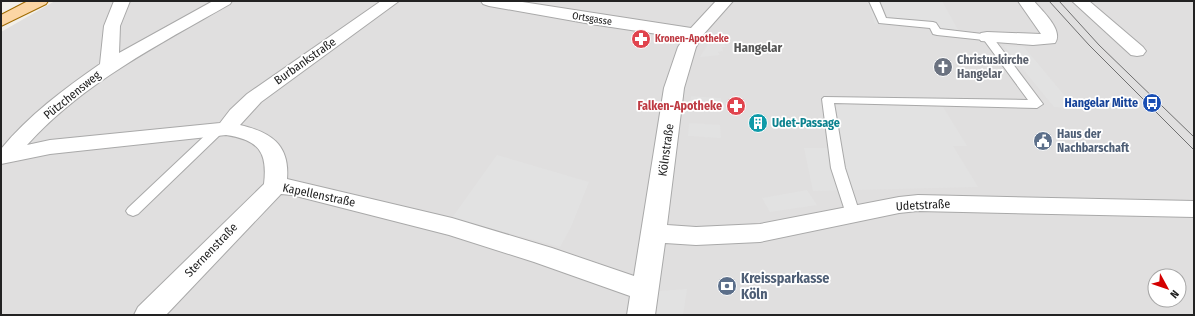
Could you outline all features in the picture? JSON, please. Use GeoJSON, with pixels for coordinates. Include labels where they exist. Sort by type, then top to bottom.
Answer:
{"type":"FeatureCollection","features":[{"type":"Feature","properties":{"kind":"main road"},"geometry":{"type":"LineString","coordinates":[[1,21],[40,1]]}},
{"type":"Feature","properties":{"kind":"street","name":"Pützchensweg"},"geometry":{"type":"LineString","coordinates":[[4,157],[19,140],[76,89],[109,66],[112,26],[122,1]]}},
{"type":"Feature","properties":{"kind":"street"},"geometry":{"type":"LineString","coordinates":[[109,66],[224,1]]}},
{"type":"Feature","properties":{"kind":"street","name":"Burbankstraße"},"geometry":{"type":"LineString","coordinates":[[223,129],[254,98],[392,1]]}},
{"type":"Feature","properties":{"kind":"street","name":"Ortsgasse"},"geometry":{"type":"LineString","coordinates":[[489,1],[591,19],[695,34]]}},
{"type":"Feature","properties":{"kind":"street","name":"Kölnstraße"},"geometry":{"type":"LineString","coordinates":[[642,303],[654,233],[674,88],[687,47],[695,34],[726,1]]}},
{"type":"Feature","properties":{"kind":"street"},"geometry":{"type":"LineString","coordinates":[[987,37],[1033,40],[1048,39],[1049,32],[1026,1]]}},
{"type":"Feature","properties":{"kind":"street"},"geometry":{"type":"LineString","coordinates":[[1080,1],[1137,51]]}},
{"type":"Feature","properties":{"kind":"street","name":"Kapellenstraße"},"geometry":{"type":"LineString","coordinates":[[4,157],[50,147],[223,129],[252,134],[262,139],[270,146],[278,170],[275,186],[292,187],[452,227],[543,255],[642,303]]}},
{"type":"Feature","properties":{"kind":"street","name":"Sternenstraße"},"geometry":{"type":"LineString","coordinates":[[148,315],[275,186]]}},
{"type":"Feature","properties":{"kind":"street","name":"Udetstraße"},"geometry":{"type":"LineString","coordinates":[[654,233],[696,236],[760,233],[899,205],[918,203],[1194,209]]}},
{"type":"Feature","properties":{"kind":"lane"},"geometry":{"type":"LineString","coordinates":[[853,214],[838,168],[828,99],[1037,104],[987,37],[937,32],[933,25],[882,21],[874,1]]}},
{"type":"Feature","properties":{"kind":"lane"},"geometry":{"type":"LineString","coordinates":[[133,211],[223,129]]}},
{"type":"Feature","properties":{"kind":"shaded area"},"geometry":{"type":"Polygon","coordinates":[[[55,1],[1194,1],[1194,315],[1,315],[1,32],[55,1]]]}},
{"type":"Feature","properties":{"kind":"shaded area"},"geometry":{"type":"Polygon","coordinates":[[[867,1],[942,1],[958,30],[875,24],[867,1]]]}},
{"type":"Feature","properties":{"kind":"shaded area"},"geometry":{"type":"Polygon","coordinates":[[[723,42],[726,47],[722,47],[723,51],[718,52],[720,55],[700,57],[708,44],[723,42]]]}},
{"type":"Feature","properties":{"kind":"shaded area"},"geometry":{"type":"Polygon","coordinates":[[[1004,46],[1024,47],[1075,108],[1054,107],[1004,46]]]}},
{"type":"Feature","properties":{"kind":"shaded area"},"geometry":{"type":"Polygon","coordinates":[[[691,96],[721,98],[721,110],[690,107],[691,96]]]}},
{"type":"Feature","properties":{"kind":"shaded area"},"geometry":{"type":"Polygon","coordinates":[[[831,104],[943,107],[967,146],[953,146],[978,187],[813,191],[804,148],[840,148],[831,104]]]}},
{"type":"Feature","properties":{"kind":"shaded area"},"geometry":{"type":"Polygon","coordinates":[[[689,123],[720,125],[721,138],[688,136],[689,123]]]}},
{"type":"Feature","properties":{"kind":"shaded area"},"geometry":{"type":"Polygon","coordinates":[[[497,155],[589,182],[571,227],[560,247],[452,218],[497,155]]]}},
{"type":"Feature","properties":{"kind":"shaded area"},"geometry":{"type":"Polygon","coordinates":[[[807,190],[817,205],[770,212],[762,198],[807,190]]]}},
{"type":"Feature","properties":{"kind":"shaded area"},"geometry":{"type":"Polygon","coordinates":[[[687,289],[683,315],[656,315],[659,291],[687,289]]]}},
{"type":"Feature","properties":{"kind":"tram line"},"geometry":{"type":"LineString","coordinates":[[1049,1],[1089,45],[1194,150]]}},
{"type":"Feature","properties":{"kind":"tram line"},"geometry":{"type":"LineString","coordinates":[[1059,1],[1099,45],[1194,137]]}},
{"type":"Feature","properties":{"kind":"place","name":"Kronen-Apotheke"},"geometry":{"type":"Point","coordinates":[641,39]}},
{"type":"Feature","properties":{"kind":"place","name":"Christuskirche Hangelar"},"geometry":{"type":"Point","coordinates":[943,67]}},
{"type":"Feature","properties":{"kind":"place","name":"Hangelar Mitte"},"geometry":{"type":"Point","coordinates":[1152,103]}},
{"type":"Feature","properties":{"kind":"place","name":"Falken-Apotheke"},"geometry":{"type":"Point","coordinates":[736,106]}},
{"type":"Feature","properties":{"kind":"place","name":"Udet-Passage"},"geometry":{"type":"Point","coordinates":[758,123]}},
{"type":"Feature","properties":{"kind":"place","name":"Haus der Nachbarschaft"},"geometry":{"type":"Point","coordinates":[1043,141]}},
{"type":"Feature","properties":{"kind":"place","name":"Kreissparkasse Köln"},"geometry":{"type":"Point","coordinates":[727,286]}},
{"type":"Feature","properties":{"kind":"district","name":"Hangelar"},"geometry":{"type":"Point","coordinates":[758,47]}}]}
